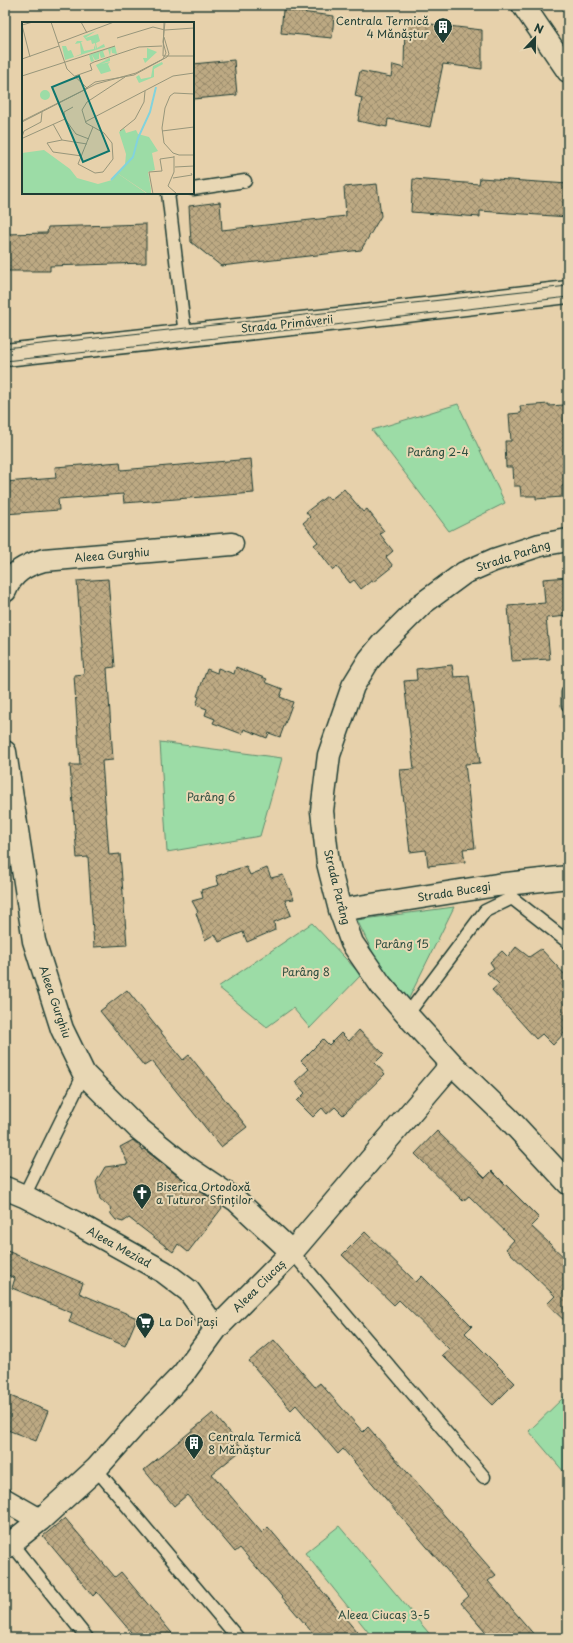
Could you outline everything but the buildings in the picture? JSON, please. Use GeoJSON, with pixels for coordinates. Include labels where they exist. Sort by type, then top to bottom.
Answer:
{"type":"FeatureCollection","features":[{"type":"Feature","properties":{"kind":"street"},"geometry":{"type":"LineString","coordinates":[[523,5],[568,71]]}},
{"type":"Feature","properties":{"kind":"street","name":"Strada Primăverii"},"geometry":{"type":"LineString","coordinates":[[5,355],[568,292]]}},
{"type":"Feature","properties":{"kind":"street","name":"Strada Parâng"},"geometry":{"type":"LineString","coordinates":[[568,540],[540,545],[494,560],[464,573],[422,604],[383,643],[353,686],[329,755],[322,811],[328,863],[340,910],[352,943],[381,985],[407,1015],[452,1064],[508,1118],[568,1182]]}},
{"type":"Feature","properties":{"kind":"street","name":"Aleea Gurghiu"},"geometry":{"type":"LineString","coordinates":[[5,591],[13,577],[20,570],[29,564],[44,560],[232,544]]}},
{"type":"Feature","properties":{"kind":"street","name":"Aleea Gurghiu"},"geometry":{"type":"LineString","coordinates":[[5,752],[34,941],[62,1029],[84,1074],[138,1128],[185,1166],[236,1200],[292,1252]]}},
{"type":"Feature","properties":{"kind":"street","name":"Strada Bucegi"},"geometry":{"type":"LineString","coordinates":[[340,910],[497,885],[568,877]]}},
{"type":"Feature","properties":{"kind":"street","name":"Aleea Ciucaș"},"geometry":{"type":"LineString","coordinates":[[8,1546],[40,1520],[96,1469],[183,1374],[216,1328],[292,1252],[452,1064]]}},
{"type":"Feature","properties":{"kind":"street","name":"Aleea Meziad"},"geometry":{"type":"LineString","coordinates":[[15,1192],[164,1272],[189,1291],[216,1328]]}},
{"type":"Feature","properties":{"kind":"street"},"geometry":{"type":"LineString","coordinates":[[5,1500],[40,1520]]}},
{"type":"Feature","properties":{"kind":"lane"},"geometry":{"type":"LineString","coordinates":[[194,189],[245,181]]}},
{"type":"Feature","properties":{"kind":"lane"},"geometry":{"type":"LineString","coordinates":[[168,194],[186,335]]}},
{"type":"Feature","properties":{"kind":"lane"},"geometry":{"type":"LineString","coordinates":[[568,692],[568,705]]}},
{"type":"Feature","properties":{"kind":"lane"},"geometry":{"type":"LineString","coordinates":[[407,1015],[485,911],[512,898],[568,942]]}},
{"type":"Feature","properties":{"kind":"lane"},"geometry":{"type":"LineString","coordinates":[[15,1192],[84,1074]]}},
{"type":"Feature","properties":{"kind":"lane"},"geometry":{"type":"LineString","coordinates":[[292,1252],[484,1477]]}},
{"type":"Feature","properties":{"kind":"lane"},"geometry":{"type":"LineString","coordinates":[[96,1469],[238,1638]]}},
{"type":"Feature","properties":{"kind":"lane"},"geometry":{"type":"LineString","coordinates":[[8,1546],[87,1638]]}},
{"type":"Feature","properties":{"kind":"green space","name":"Parâng 2-4"},"geometry":{"type":"Polygon","coordinates":[[[458,404],[505,503],[449,531],[372,430],[458,404]]]}},
{"type":"Feature","properties":{"kind":"green space","name":"Parâng 6"},"geometry":{"type":"Polygon","coordinates":[[[160,742],[282,758],[260,836],[167,852],[160,742]]]}},
{"type":"Feature","properties":{"kind":"green space","name":"Parâng 15"},"geometry":{"type":"Polygon","coordinates":[[[454,907],[408,1000],[380,967],[357,920],[454,907]]]}},
{"type":"Feature","properties":{"kind":"green space","name":"Parâng 8"},"geometry":{"type":"Polygon","coordinates":[[[312,923],[361,975],[310,1028],[293,1008],[267,1027],[218,987],[312,923]]]}},
{"type":"Feature","properties":{"kind":"green space"},"geometry":{"type":"Polygon","coordinates":[[[565,1396],[564,1472],[529,1431],[565,1396]]]}},
{"type":"Feature","properties":{"kind":"green space","name":"Aleea Ciucaș 3-5"},"geometry":{"type":"Polygon","coordinates":[[[339,1526],[433,1638],[373,1638],[305,1553],[339,1526]]]}},
{"type":"Feature","properties":{"kind":"tram line"},"geometry":{"type":"LineString","coordinates":[[5,348],[568,286]]}},
{"type":"Feature","properties":{"kind":"tram line"},"geometry":{"type":"LineString","coordinates":[[5,361],[326,326],[568,297]]}},
{"type":"Feature","properties":{"kind":"place","name":"Centrala Termică 4 Mănăștur"},"geometry":{"type":"Point","coordinates":[443,44]}},
{"type":"Feature","properties":{"kind":"place","name":"Biserica Ortodoxă a Tuturor Sfinților"},"geometry":{"type":"Point","coordinates":[142,1210]}},
{"type":"Feature","properties":{"kind":"place","name":"La Doi Pași"},"geometry":{"type":"Point","coordinates":[145,1339]}},
{"type":"Feature","properties":{"kind":"place","name":"Centrala Termică 8 Mănăștur"},"geometry":{"type":"Point","coordinates":[194,1460]}}]}
